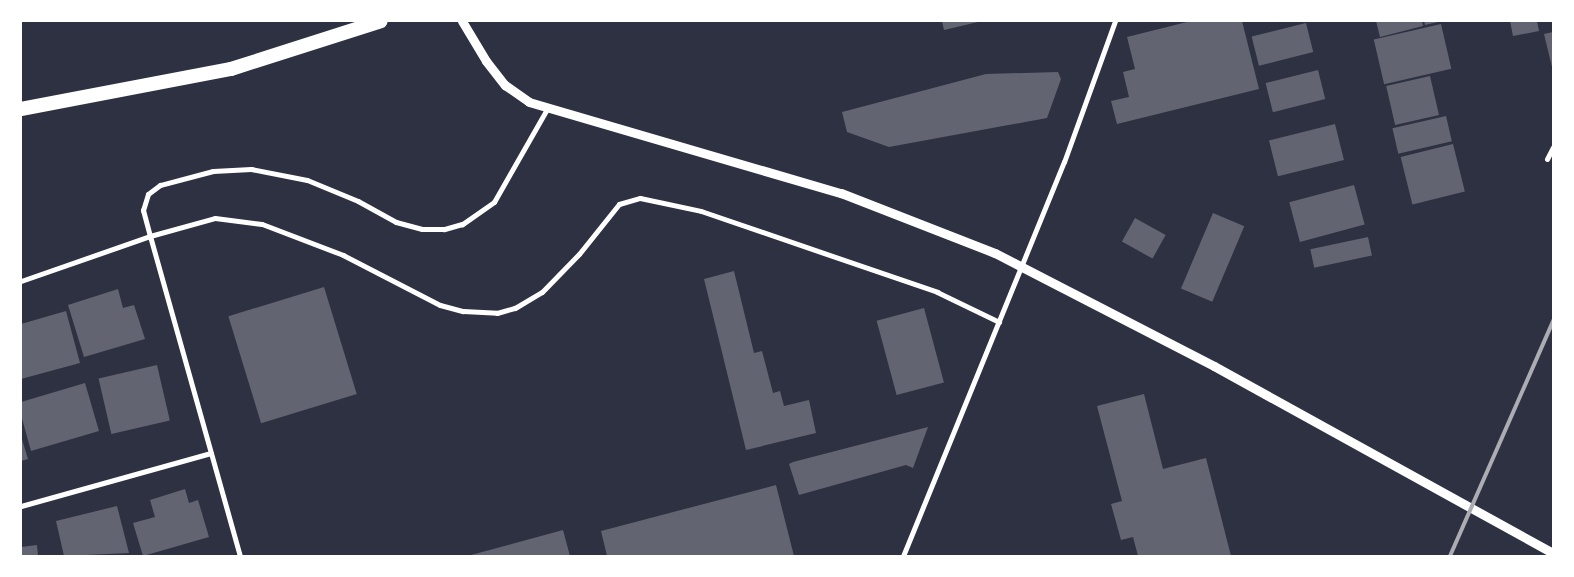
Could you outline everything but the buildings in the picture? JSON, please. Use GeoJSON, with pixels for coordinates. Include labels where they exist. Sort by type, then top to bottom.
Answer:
{"type":"FeatureCollection","features":[{"type":"Feature","properties":{"kind":"highway"},"geometry":{"type":"LineString","coordinates":[[21,109],[231,69],[381,21]]}},
{"type":"Feature","properties":{"kind":"street"},"geometry":{"type":"LineString","coordinates":[[462,21],[486,61],[505,85],[528,102],[602,126],[841,193],[995,253],[1214,366],[1553,552]]}},
{"type":"Feature","properties":{"kind":"street"},"geometry":{"type":"LineString","coordinates":[[903,556],[1064,162],[1115,21]]}},
{"type":"Feature","properties":{"kind":"street"},"geometry":{"type":"LineString","coordinates":[[240,556],[143,210],[148,194],[160,185],[213,172],[251,169],[307,180],[358,201],[396,222],[422,229],[444,229],[462,224],[494,202],[547,109]]}},
{"type":"Feature","properties":{"kind":"street"},"geometry":{"type":"LineString","coordinates":[[1546,159],[1553,147]]}},
{"type":"Feature","properties":{"kind":"street"},"geometry":{"type":"LineString","coordinates":[[21,281],[150,236],[214,218],[262,224],[343,255],[440,305],[463,311],[498,313],[515,308],[542,292],[580,254],[619,204],[640,198],[701,211],[937,292],[999,322]]}},
{"type":"Feature","properties":{"kind":"street"},"geometry":{"type":"LineString","coordinates":[[21,506],[211,453]]}},
{"type":"Feature","properties":{"kind":"railway"},"geometry":{"type":"LineString","coordinates":[[1450,556],[1553,321]]}}]}
